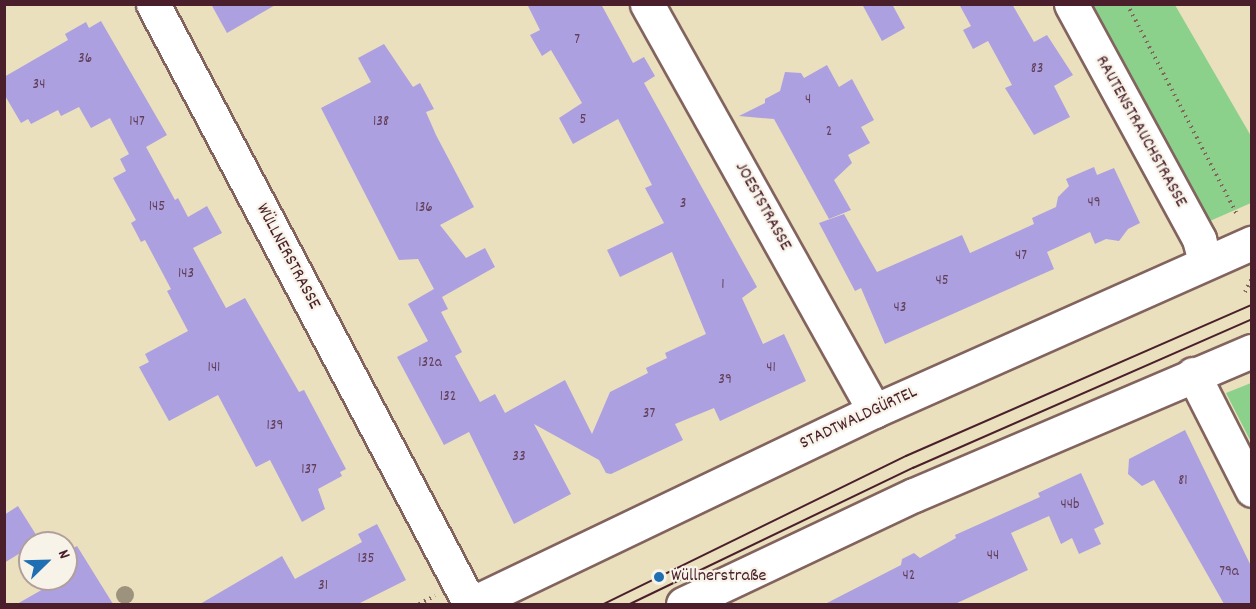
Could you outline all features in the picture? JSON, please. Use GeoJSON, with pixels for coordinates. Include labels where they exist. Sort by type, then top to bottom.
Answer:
{"type":"FeatureCollection","features":[{"type":"Feature","properties":{"kind":"street","name":"WÜLLNERSTRASSE"},"geometry":{"type":"LineString","coordinates":[[153,4],[471,604]]}},
{"type":"Feature","properties":{"kind":"street","name":"JOESTSTRASSE"},"geometry":{"type":"LineString","coordinates":[[647,4],[874,411]]}},
{"type":"Feature","properties":{"kind":"street","name":"RAUTENSTRAUCHSTRASSE"},"geometry":{"type":"LineString","coordinates":[[1071,4],[1199,239],[1205,261]]}},
{"type":"Feature","properties":{"kind":"street","name":"STADTWALDGÜRTEL"},"geometry":{"type":"LineString","coordinates":[[471,604],[874,411],[1205,261],[1246,233]]}},
{"type":"Feature","properties":{"kind":"street"},"geometry":{"type":"LineString","coordinates":[[683,604],[914,495],[1251,351]]}},
{"type":"Feature","properties":{"kind":"street"},"geometry":{"type":"LineString","coordinates":[[1193,374],[1251,490]]}},
{"type":"Feature","properties":{"kind":"path"},"geometry":{"type":"LineString","coordinates":[[1126,4],[1246,233]]}},
{"type":"Feature","properties":{"kind":"path"},"geometry":{"type":"LineString","coordinates":[[1251,278],[1245,292],[1251,289]]}},
{"type":"Feature","properties":{"kind":"green space"},"geometry":{"type":"Polygon","coordinates":[[[1084,5],[1175,5],[1251,136],[1251,203],[1203,224],[1084,5]]]}},
{"type":"Feature","properties":{"kind":"green space"},"geometry":{"type":"Polygon","coordinates":[[[1251,383],[1251,442],[1226,393],[1251,383]]]}},
{"type":"Feature","properties":{"kind":"building"},"geometry":{"type":"Polygon","coordinates":[[[211,4],[277,4],[227,33],[211,4]]]}},
{"type":"Feature","properties":{"kind":"building"},"geometry":{"type":"Polygon","coordinates":[[[527,4],[601,4],[633,63],[644,57],[655,76],[644,83],[757,287],[742,298],[763,344],[784,334],[806,381],[720,421],[714,408],[675,424],[683,440],[611,474],[606,473],[599,460],[534,424],[571,494],[514,524],[469,432],[444,445],[397,357],[428,341],[408,304],[434,289],[418,259],[399,260],[321,108],[371,82],[358,58],[384,44],[413,87],[420,83],[434,109],[426,112],[436,135],[474,207],[440,225],[466,258],[485,248],[495,267],[442,297],[448,309],[441,312],[462,352],[455,356],[480,402],[495,394],[505,413],[565,380],[592,434],[610,392],[648,373],[646,368],[667,358],[665,353],[706,334],[672,252],[620,277],[607,250],[664,223],[645,188],[652,185],[618,119],[573,144],[559,118],[582,103],[551,50],[542,56],[530,35],[540,30],[527,4]]]}},
{"type":"Feature","properties":{"kind":"building"},"geometry":{"type":"Polygon","coordinates":[[[862,4],[892,4],[905,28],[882,41],[862,4]]]}},
{"type":"Feature","properties":{"kind":"building"},"geometry":{"type":"Polygon","coordinates":[[[959,4],[1012,4],[1034,42],[1047,35],[1073,75],[1054,86],[1070,117],[1034,135],[1005,88],[1012,85],[988,41],[973,49],[963,30],[971,26],[959,4]]]}},
{"type":"Feature","properties":{"kind":"building"},"geometry":{"type":"Polygon","coordinates":[[[101,21],[167,135],[146,147],[175,200],[178,198],[188,217],[207,206],[222,233],[193,248],[226,308],[245,298],[299,392],[304,390],[346,469],[340,472],[342,476],[318,489],[325,509],[302,522],[270,460],[256,467],[218,395],[169,421],[139,367],[149,362],[145,354],[188,331],[167,291],[171,289],[145,240],[141,242],[131,223],[136,220],[113,178],[126,171],[120,159],[129,154],[110,118],[91,128],[79,107],[61,116],[58,110],[31,124],[28,119],[21,123],[4,94],[4,77],[68,40],[65,34],[86,22],[89,28],[101,21]]]}},
{"type":"Feature","properties":{"kind":"building"},"geometry":{"type":"Polygon","coordinates":[[[827,65],[839,87],[852,79],[874,120],[861,127],[870,143],[848,155],[852,163],[834,180],[851,210],[829,219],[774,119],[739,116],[765,103],[765,99],[780,91],[785,72],[801,73],[804,78],[827,65]]]}},
{"type":"Feature","properties":{"kind":"building"},"geometry":{"type":"Polygon","coordinates":[[[1094,167],[1097,175],[1114,168],[1140,223],[1128,229],[1119,241],[1106,239],[1095,244],[1090,232],[1047,252],[1054,269],[885,344],[861,288],[855,291],[819,223],[844,214],[877,272],[962,235],[970,253],[1034,224],[1032,218],[1056,207],[1058,197],[1069,186],[1066,179],[1094,167]]]}},
{"type":"Feature","properties":{"kind":"building"},"geometry":{"type":"Polygon","coordinates":[[[1185,430],[1251,566],[1251,604],[1224,604],[1154,480],[1142,486],[1128,474],[1129,459],[1185,430]]]}},
{"type":"Feature","properties":{"kind":"building"},"geometry":{"type":"Polygon","coordinates":[[[1081,473],[1104,524],[1094,529],[1101,544],[1079,554],[1072,538],[1061,544],[1049,516],[1011,533],[1028,570],[955,604],[825,604],[901,565],[902,559],[914,553],[920,558],[956,538],[955,535],[1040,497],[1038,493],[1081,473]]]}},
{"type":"Feature","properties":{"kind":"building"},"geometry":{"type":"Polygon","coordinates":[[[18,506],[34,531],[18,531],[18,554],[4,563],[4,515],[18,506]]]}},
{"type":"Feature","properties":{"kind":"building"},"geometry":{"type":"Polygon","coordinates":[[[377,524],[406,580],[358,604],[200,604],[282,556],[295,579],[362,542],[358,534],[377,524]]]}},
{"type":"Feature","properties":{"kind":"building"},"geometry":{"type":"Polygon","coordinates":[[[78,548],[113,604],[17,604],[40,591],[78,591],[78,548]]]}},
{"type":"Feature","properties":{"kind":"tram line"},"geometry":{"type":"LineString","coordinates":[[604,604],[906,456],[1252,305]]}},
{"type":"Feature","properties":{"kind":"tram line"},"geometry":{"type":"LineString","coordinates":[[630,604],[913,468],[1252,319]]}},
{"type":"Feature","properties":{"kind":"place","name":"Wüllnerstraße"},"geometry":{"type":"Point","coordinates":[659,577]}}]}
